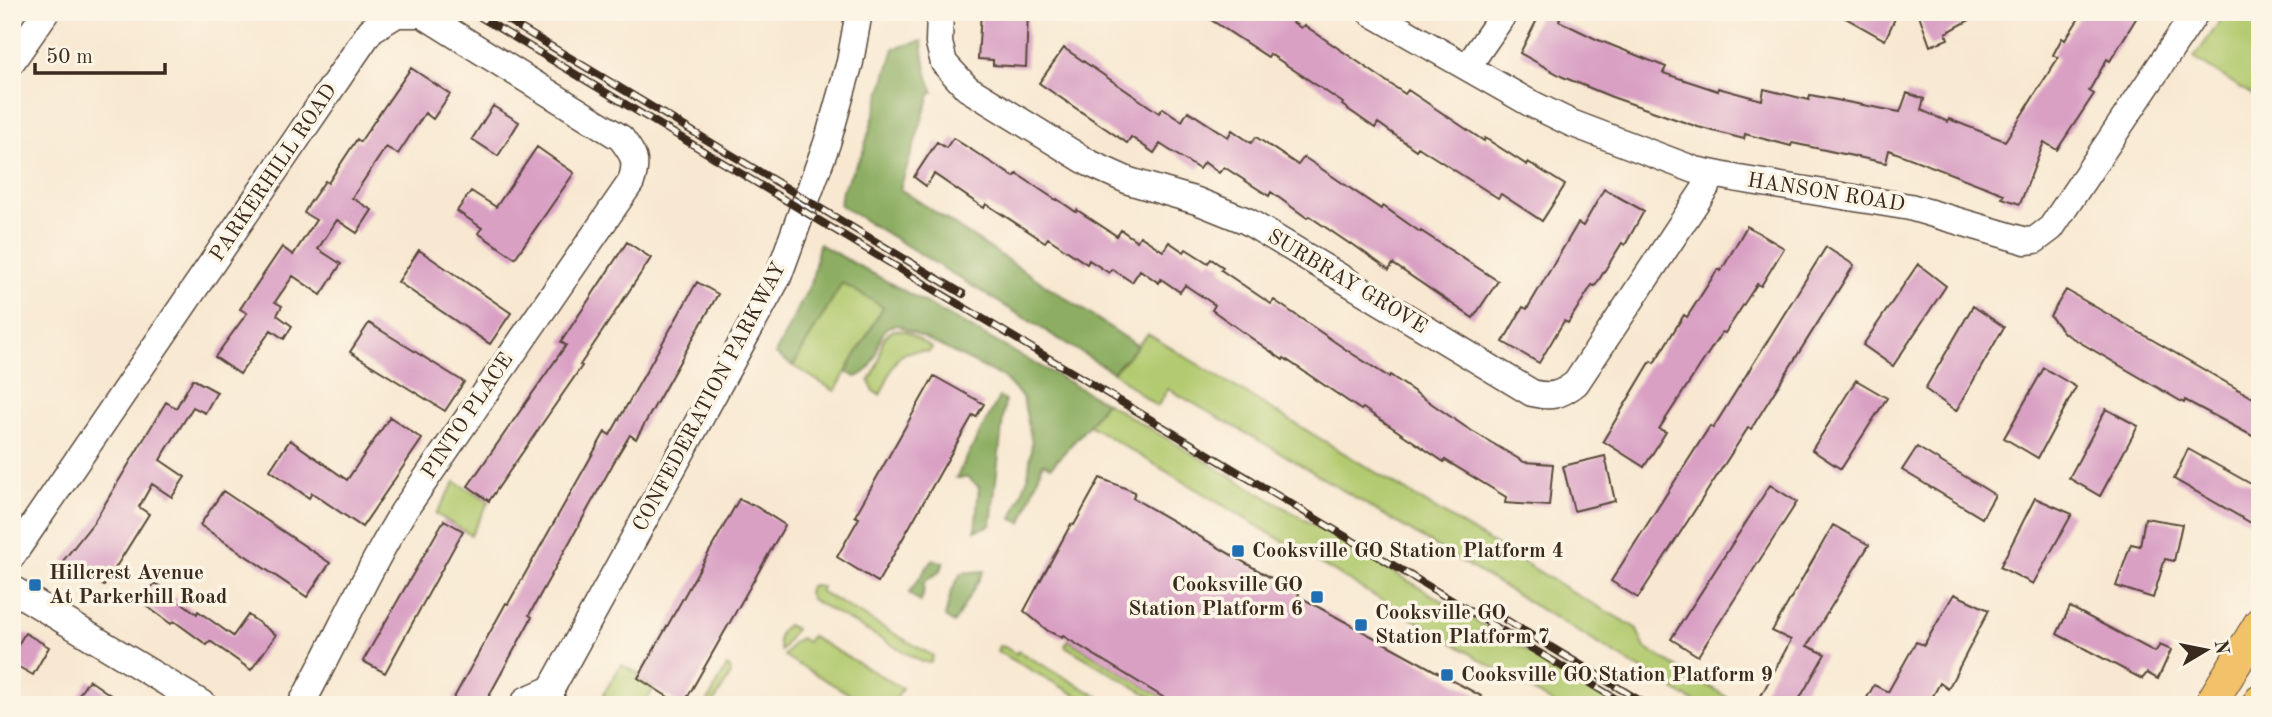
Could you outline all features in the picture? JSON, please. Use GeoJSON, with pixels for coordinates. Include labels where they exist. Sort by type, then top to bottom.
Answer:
{"type":"FeatureCollection","features":[{"type":"Feature","properties":{"kind":"main road"},"geometry":{"type":"LineString","coordinates":[[2210,705],[2260,623]]}},
{"type":"Feature","properties":{"kind":"street"},"geometry":{"type":"LineString","coordinates":[[12,61],[46,12]]}},
{"type":"Feature","properties":{"kind":"street","name":"CONFEDERATION PARKWAY"},"geometry":{"type":"LineString","coordinates":[[524,705],[527,699],[551,697],[778,277],[827,143],[850,62],[859,12]]}},
{"type":"Feature","properties":{"kind":"street","name":"SURBRAY GROVE"},"geometry":{"type":"LineString","coordinates":[[940,12],[939,43],[944,63],[967,88],[1088,163],[1129,181],[1197,201],[1247,221],[1532,393],[1548,397],[1564,393],[1576,383],[1714,175]]}},
{"type":"Feature","properties":{"kind":"street","name":"HANSON ROAD"},"geometry":{"type":"LineString","coordinates":[[1370,12],[1528,102],[1571,123],[1695,170],[1910,207],[2026,241],[2035,240],[2050,228],[2196,12]]}},
{"type":"Feature","properties":{"kind":"street"},"geometry":{"type":"LineString","coordinates":[[1468,66],[1505,12]]}},
{"type":"Feature","properties":{"kind":"street","name":"PARKERHILL ROAD"},"geometry":{"type":"LineString","coordinates":[[12,556],[371,30],[397,14],[422,14],[621,138]]}},
{"type":"Feature","properties":{"kind":"street","name":"PINTO PLACE"},"geometry":{"type":"LineString","coordinates":[[301,705],[328,657],[376,556],[403,512],[631,182],[636,167],[632,153],[621,138]]}},
{"type":"Feature","properties":{"kind":"street"},"geometry":{"type":"LineString","coordinates":[[12,589],[204,705]]}},
{"type":"Feature","properties":{"kind":"green space"},"geometry":{"type":"Polygon","coordinates":[[[2227,12],[2260,12],[2260,100],[2194,58],[2227,12]]]}},
{"type":"Feature","properties":{"kind":"green space"},"geometry":{"type":"Polygon","coordinates":[[[922,41],[926,68],[934,92],[931,92],[900,189],[1138,346],[1113,372],[840,205],[842,190],[863,152],[894,48],[922,41]]]}},
{"type":"Feature","properties":{"kind":"green space"},"geometry":{"type":"Polygon","coordinates":[[[819,244],[1105,402],[1089,425],[1051,467],[1043,463],[1022,523],[1012,519],[1028,477],[1032,443],[1023,398],[1003,377],[898,325],[887,327],[882,334],[873,362],[864,373],[856,377],[846,372],[883,307],[842,283],[793,366],[775,354],[812,281],[819,244]]]}},
{"type":"Feature","properties":{"kind":"green space"},"geometry":{"type":"Polygon","coordinates":[[[841,282],[884,307],[835,391],[793,366],[841,282]]]}},
{"type":"Feature","properties":{"kind":"green space"},"geometry":{"type":"Polygon","coordinates":[[[894,330],[905,331],[932,348],[929,352],[916,351],[900,356],[880,395],[874,392],[869,381],[878,365],[884,339],[894,330]]]}},
{"type":"Feature","properties":{"kind":"green space"},"geometry":{"type":"Polygon","coordinates":[[[1148,334],[1636,628],[1645,648],[1740,705],[1700,705],[1281,453],[1168,389],[1157,407],[1113,372],[1148,334]]]}},
{"type":"Feature","properties":{"kind":"green space"},"geometry":{"type":"Polygon","coordinates":[[[999,397],[1005,400],[991,525],[975,531],[979,487],[968,478],[956,478],[999,397]]]}},
{"type":"Feature","properties":{"kind":"green space"},"geometry":{"type":"Polygon","coordinates":[[[1105,402],[1619,705],[1556,705],[1089,425],[1105,402]]]}},
{"type":"Feature","properties":{"kind":"green space"},"geometry":{"type":"Polygon","coordinates":[[[455,482],[489,501],[471,535],[436,514],[455,482]]]}},
{"type":"Feature","properties":{"kind":"green space"},"geometry":{"type":"Polygon","coordinates":[[[933,559],[944,563],[939,572],[924,582],[920,602],[909,593],[933,559]]]}},
{"type":"Feature","properties":{"kind":"green space"},"geometry":{"type":"Polygon","coordinates":[[[984,571],[954,623],[945,617],[951,592],[961,573],[984,571]]]}},
{"type":"Feature","properties":{"kind":"green space"},"geometry":{"type":"Polygon","coordinates":[[[810,586],[822,587],[820,591],[933,656],[931,662],[922,662],[811,599],[808,592],[810,586]]]}},
{"type":"Feature","properties":{"kind":"green space"},"geometry":{"type":"Polygon","coordinates":[[[787,625],[795,629],[781,651],[779,637],[787,625]]]}},
{"type":"Feature","properties":{"kind":"green space"},"geometry":{"type":"Polygon","coordinates":[[[811,636],[902,688],[893,705],[862,705],[863,702],[784,656],[793,643],[800,638],[807,642],[811,636]]]}},
{"type":"Feature","properties":{"kind":"green space"},"geometry":{"type":"Polygon","coordinates":[[[1068,640],[1176,705],[1165,705],[1065,646],[1068,640]]]}},
{"type":"Feature","properties":{"kind":"green space"},"geometry":{"type":"Polygon","coordinates":[[[999,646],[1016,654],[1018,651],[1113,705],[1094,705],[997,651],[999,646]]]}},
{"type":"Feature","properties":{"kind":"green space"},"geometry":{"type":"Polygon","coordinates":[[[621,665],[640,674],[638,678],[654,688],[644,705],[606,703],[604,693],[621,665]]]}},
{"type":"Feature","properties":{"kind":"green space"},"geometry":{"type":"Polygon","coordinates":[[[727,666],[731,674],[712,705],[709,705],[708,701],[727,666]]]}},
{"type":"Feature","properties":{"kind":"building"},"geometry":{"type":"Polygon","coordinates":[[[981,12],[1028,12],[1026,67],[993,65],[993,60],[978,59],[981,12]]]}},
{"type":"Feature","properties":{"kind":"building"},"geometry":{"type":"Polygon","coordinates":[[[1199,12],[1278,12],[1301,28],[1304,25],[1405,94],[1408,90],[1484,141],[1485,138],[1565,185],[1542,221],[1501,194],[1498,198],[1418,147],[1416,150],[1378,123],[1375,128],[1270,54],[1268,57],[1199,12]]]}},
{"type":"Feature","properties":{"kind":"building"},"geometry":{"type":"Polygon","coordinates":[[[1541,12],[1549,12],[1560,18],[1559,21],[1596,39],[1666,67],[1663,73],[1718,91],[1718,88],[1762,100],[1764,89],[1809,100],[1810,95],[1900,112],[1907,93],[1924,99],[1921,110],[2005,141],[2058,58],[2053,55],[2062,38],[2065,40],[2083,12],[2140,12],[2110,61],[2107,59],[2089,91],[2094,94],[2057,150],[2044,142],[2020,204],[2002,198],[2004,194],[1889,150],[1886,163],[1792,143],[1791,146],[1745,134],[1744,139],[1698,127],[1612,97],[1563,77],[1520,53],[1541,12]]]}},
{"type":"Feature","properties":{"kind":"building"},"geometry":{"type":"Polygon","coordinates":[[[1835,12],[1898,12],[1885,40],[1835,12]]]}},
{"type":"Feature","properties":{"kind":"building"},"geometry":{"type":"Polygon","coordinates":[[[1918,12],[1984,12],[1946,33],[1948,39],[1930,46],[1918,12]]]}},
{"type":"Feature","properties":{"kind":"building"},"geometry":{"type":"Polygon","coordinates":[[[1064,48],[1159,113],[1163,108],[1182,121],[1188,111],[1228,137],[1232,130],[1251,143],[1256,137],[1298,165],[1304,157],[1381,209],[1383,206],[1498,281],[1473,318],[1393,264],[1389,270],[1271,192],[1269,196],[1224,167],[1219,173],[1204,162],[1199,169],[1160,144],[1154,153],[1131,137],[1127,143],[1039,83],[1064,48]]]}},
{"type":"Feature","properties":{"kind":"building"},"geometry":{"type":"Polygon","coordinates":[[[411,68],[450,94],[433,119],[425,113],[398,154],[386,147],[352,198],[372,210],[357,233],[337,220],[318,249],[341,264],[321,295],[293,276],[275,302],[282,306],[277,315],[292,326],[284,339],[271,330],[240,374],[215,357],[247,313],[240,309],[282,247],[293,255],[316,220],[304,213],[309,204],[325,181],[328,183],[357,139],[360,142],[411,68]]]}},
{"type":"Feature","properties":{"kind":"building"},"geometry":{"type":"Polygon","coordinates":[[[493,106],[519,122],[498,156],[472,139],[493,106]]]}},
{"type":"Feature","properties":{"kind":"building"},"geometry":{"type":"Polygon","coordinates":[[[953,138],[1014,177],[1017,174],[1117,236],[1121,230],[1137,241],[1140,236],[1163,251],[1169,242],[1208,263],[1211,259],[1223,267],[1221,270],[1271,304],[1274,300],[1467,428],[1524,462],[1553,464],[1549,506],[1505,503],[1506,497],[1445,460],[1444,462],[1363,408],[1361,410],[1284,358],[1283,360],[1212,310],[1215,305],[1185,285],[1180,292],[1161,279],[1159,283],[1140,270],[1132,282],[1112,269],[1109,273],[1089,260],[1087,264],[1048,238],[1045,242],[986,204],[984,208],[934,174],[926,186],[914,177],[937,142],[946,148],[953,138]]]}},
{"type":"Feature","properties":{"kind":"building"},"geometry":{"type":"Polygon","coordinates":[[[537,147],[574,173],[515,258],[478,233],[482,228],[457,211],[471,191],[496,207],[537,147]]]}},
{"type":"Feature","properties":{"kind":"building"},"geometry":{"type":"Polygon","coordinates":[[[1604,189],[1644,211],[1625,245],[1622,243],[1568,323],[1564,321],[1539,363],[1503,342],[1523,307],[1527,309],[1578,223],[1583,226],[1604,189]]]}},
{"type":"Feature","properties":{"kind":"building"},"geometry":{"type":"Polygon","coordinates":[[[1747,226],[1784,248],[1761,286],[1757,284],[1725,333],[1722,332],[1659,429],[1666,432],[1644,467],[1603,441],[1651,361],[1654,363],[1684,315],[1687,317],[1718,269],[1721,271],[1747,226]]]}},
{"type":"Feature","properties":{"kind":"building"},"geometry":{"type":"Polygon","coordinates":[[[627,242],[651,258],[580,365],[582,366],[489,501],[468,486],[566,345],[561,342],[627,242]]]}},
{"type":"Feature","properties":{"kind":"building"},"geometry":{"type":"Polygon","coordinates":[[[1826,247],[1854,265],[1751,429],[1748,428],[1638,598],[1611,581],[1710,426],[1713,428],[1826,247]]]}},
{"type":"Feature","properties":{"kind":"building"},"geometry":{"type":"Polygon","coordinates":[[[419,250],[511,313],[490,344],[398,282],[419,250]]]}},
{"type":"Feature","properties":{"kind":"building"},"geometry":{"type":"Polygon","coordinates":[[[1918,264],[1946,286],[1893,366],[1863,345],[1918,264]]]}},
{"type":"Feature","properties":{"kind":"building"},"geometry":{"type":"Polygon","coordinates":[[[697,282],[718,294],[636,439],[630,435],[619,453],[529,615],[532,617],[484,705],[450,705],[605,432],[610,435],[697,282]]]}},
{"type":"Feature","properties":{"kind":"building"},"geometry":{"type":"Polygon","coordinates":[[[2066,290],[2260,402],[2260,440],[2185,400],[2184,403],[2064,333],[2050,316],[2066,290]]]}},
{"type":"Feature","properties":{"kind":"building"},"geometry":{"type":"Polygon","coordinates":[[[1973,306],[2004,327],[1956,411],[1925,389],[1973,306]]]}},
{"type":"Feature","properties":{"kind":"building"},"geometry":{"type":"Polygon","coordinates":[[[369,323],[464,382],[445,411],[350,352],[369,323]]]}},
{"type":"Feature","properties":{"kind":"building"},"geometry":{"type":"Polygon","coordinates":[[[2044,368],[2076,387],[2038,458],[2004,438],[2044,368]]]}},
{"type":"Feature","properties":{"kind":"building"},"geometry":{"type":"Polygon","coordinates":[[[934,376],[984,404],[976,417],[973,415],[878,582],[837,557],[859,518],[855,516],[934,376]]]}},
{"type":"Feature","properties":{"kind":"building"},"geometry":{"type":"Polygon","coordinates":[[[193,379],[217,392],[205,413],[193,407],[160,460],[185,477],[172,497],[152,484],[139,507],[149,514],[104,586],[63,561],[94,522],[166,402],[176,408],[193,379]]]}},
{"type":"Feature","properties":{"kind":"building"},"geometry":{"type":"Polygon","coordinates":[[[1856,380],[1887,398],[1841,469],[1812,450],[1856,380]]]}},
{"type":"Feature","properties":{"kind":"building"},"geometry":{"type":"Polygon","coordinates":[[[2106,409],[2138,426],[2100,496],[2069,478],[2106,409]]]}},
{"type":"Feature","properties":{"kind":"building"},"geometry":{"type":"Polygon","coordinates":[[[390,417],[422,439],[362,527],[312,493],[309,498],[270,470],[290,440],[347,480],[390,417]]]}},
{"type":"Feature","properties":{"kind":"building"},"geometry":{"type":"Polygon","coordinates":[[[1917,447],[1995,495],[1982,518],[1902,470],[1917,447]]]}},
{"type":"Feature","properties":{"kind":"building"},"geometry":{"type":"Polygon","coordinates":[[[2188,449],[2260,489],[2260,528],[2174,479],[2188,449]]]}},
{"type":"Feature","properties":{"kind":"building"},"geometry":{"type":"Polygon","coordinates":[[[1605,456],[1615,501],[1574,511],[1563,466],[1605,456]]]}},
{"type":"Feature","properties":{"kind":"building"},"geometry":{"type":"Polygon","coordinates":[[[1100,478],[1135,492],[1133,498],[1299,594],[1298,596],[1481,696],[1476,705],[1176,705],[1063,636],[1062,638],[1048,631],[1024,611],[1071,524],[1074,525],[1100,478]]]}},
{"type":"Feature","properties":{"kind":"building"},"geometry":{"type":"Polygon","coordinates":[[[1770,485],[1797,502],[1698,656],[1671,639],[1770,485]]]}},
{"type":"Feature","properties":{"kind":"building"},"geometry":{"type":"Polygon","coordinates":[[[223,491],[330,563],[307,597],[200,525],[223,491]]]}},
{"type":"Feature","properties":{"kind":"building"},"geometry":{"type":"Polygon","coordinates":[[[2035,498],[2072,514],[2033,584],[2000,567],[2035,498]]]}},
{"type":"Feature","properties":{"kind":"building"},"geometry":{"type":"Polygon","coordinates":[[[739,499],[785,525],[681,705],[638,678],[739,499]]]}},
{"type":"Feature","properties":{"kind":"building"},"geometry":{"type":"Polygon","coordinates":[[[2145,518],[2182,524],[2174,561],[2165,559],[2153,598],[2116,586],[2131,544],[2140,546],[2145,518]]]}},
{"type":"Feature","properties":{"kind":"building"},"geometry":{"type":"Polygon","coordinates":[[[444,520],[463,531],[385,673],[363,661],[444,520]]]}},
{"type":"Feature","properties":{"kind":"building"},"geometry":{"type":"Polygon","coordinates":[[[1833,525],[1869,545],[1807,646],[1825,654],[1796,705],[1756,705],[1791,640],[1772,631],[1833,525]]]}},
{"type":"Feature","properties":{"kind":"building"},"geometry":{"type":"Polygon","coordinates":[[[155,583],[233,636],[248,615],[276,635],[251,670],[210,641],[207,645],[141,602],[155,583]]]}},
{"type":"Feature","properties":{"kind":"building"},"geometry":{"type":"Polygon","coordinates":[[[1954,594],[1989,610],[1948,689],[1940,683],[1928,705],[1863,705],[1874,685],[1888,692],[1916,642],[1924,645],[1954,594]]]}},
{"type":"Feature","properties":{"kind":"building"},"geometry":{"type":"Polygon","coordinates":[[[2070,607],[2155,652],[2160,645],[2171,650],[2158,679],[2147,673],[2142,679],[2057,634],[2070,607]]]}},
{"type":"Feature","properties":{"kind":"building"},"geometry":{"type":"Polygon","coordinates":[[[25,633],[49,647],[33,675],[12,663],[12,655],[25,633]]]}},
{"type":"Feature","properties":{"kind":"building"},"geometry":{"type":"Polygon","coordinates":[[[89,680],[125,705],[72,705],[89,680]]]}},
{"type":"Feature","properties":{"kind":"railway"},"geometry":{"type":"LineString","coordinates":[[472,12],[1626,705]]}},
{"type":"Feature","properties":{"kind":"railway"},"geometry":{"type":"LineString","coordinates":[[494,12],[963,294]]}},
{"type":"Feature","properties":{"kind":"railway"},"geometry":{"type":"LineString","coordinates":[[1506,620],[1647,705]]}},
{"type":"Feature","properties":{"kind":"place","name":"Cooksville GO Station Platform 4"},"geometry":{"type":"Point","coordinates":[1238,551]}},
{"type":"Feature","properties":{"kind":"place","name":"Hillcrest Avenue At Parkerhill Road"},"geometry":{"type":"Point","coordinates":[35,585]}},
{"type":"Feature","properties":{"kind":"place","name":"Cooksville GO Station Platform 6"},"geometry":{"type":"Point","coordinates":[1317,597]}},
{"type":"Feature","properties":{"kind":"place","name":"Cooksville GO Station Platform 7"},"geometry":{"type":"Point","coordinates":[1361,625]}},
{"type":"Feature","properties":{"kind":"place","name":"Cooksville GO Station Platform 9"},"geometry":{"type":"Point","coordinates":[1447,675]}}]}
